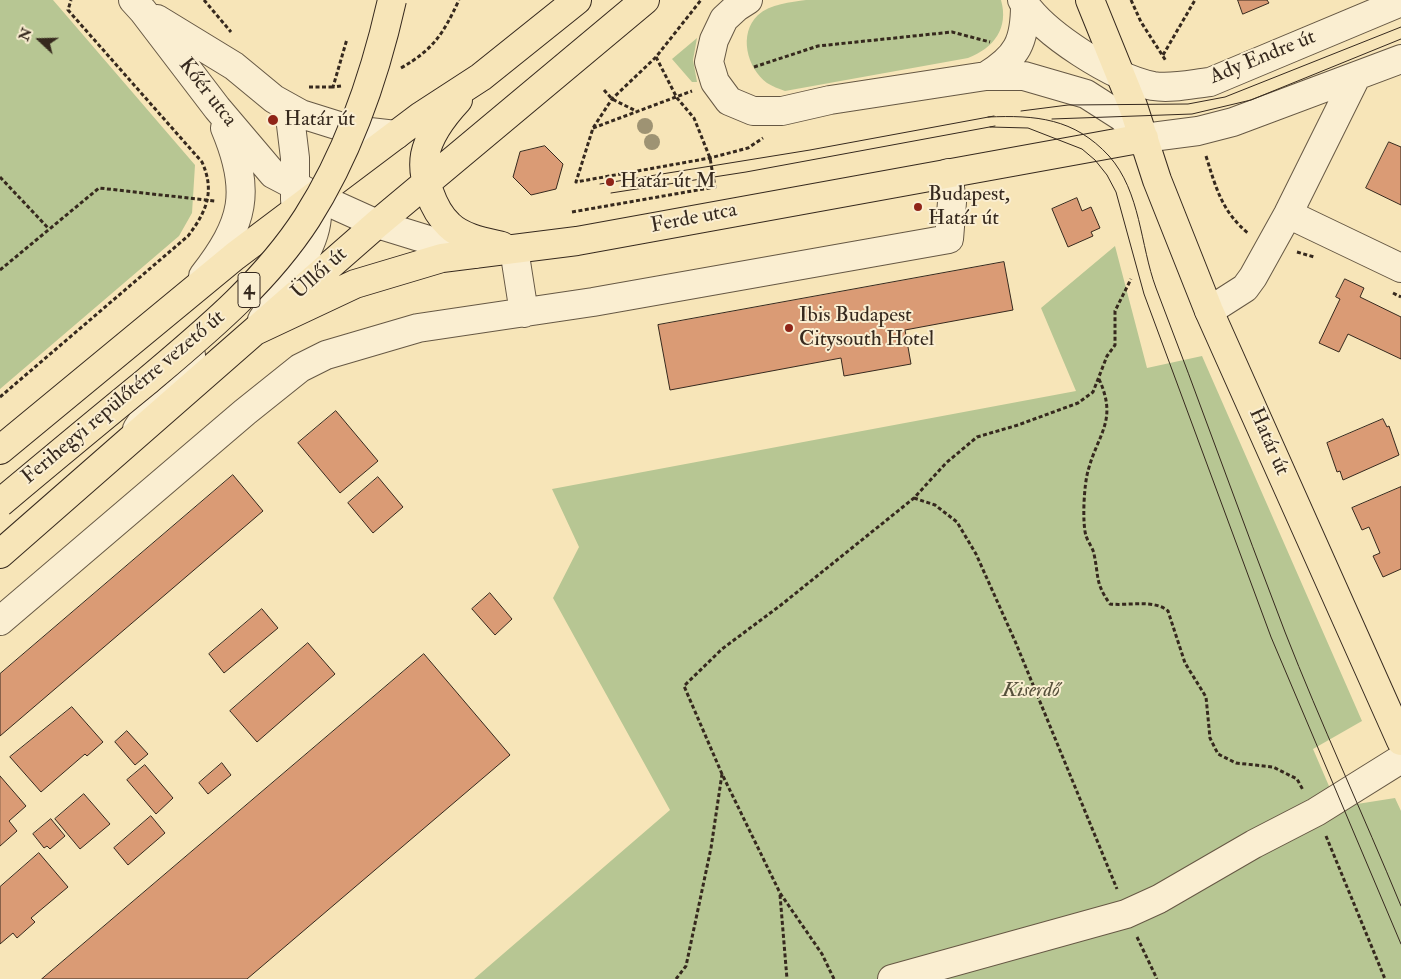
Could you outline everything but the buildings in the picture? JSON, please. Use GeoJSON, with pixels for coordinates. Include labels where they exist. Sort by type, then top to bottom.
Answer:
{"type":"FeatureCollection","features":[{"type":"Feature","properties":{"kind":"main road","name":"Ferihegyi repülőtérre vezető út"},"geometry":{"type":"LineString","coordinates":[[0,503],[214,324],[262,277],[306,218],[337,165],[361,108],[382,47],[392,0]]}},
{"type":"Feature","properties":{"kind":"main road"},"geometry":{"type":"LineString","coordinates":[[0,450],[192,290],[295,192],[396,134],[480,77],[577,0]]}},
{"type":"Feature","properties":{"kind":"main road","name":"Üllői út"},"geometry":{"type":"LineString","coordinates":[[0,554],[427,181],[645,0]]}},
{"type":"Feature","properties":{"kind":"main road","name":"Határ út"},"geometry":{"type":"LineString","coordinates":[[1090,0],[1121,75],[1157,180],[1209,311],[1401,741]]}},
{"type":"Feature","properties":{"kind":"main road"},"geometry":{"type":"LineString","coordinates":[[480,77],[451,108],[438,126],[425,155],[430,198],[450,226],[475,239],[514,250]]}},
{"type":"Feature","properties":{"kind":"main road","name":"Ferde utca"},"geometry":{"type":"LineString","coordinates":[[254,331],[298,309],[372,278],[442,258],[577,241],[1144,138]]}},
{"type":"Feature","properties":{"kind":"street"},"geometry":{"type":"LineString","coordinates":[[748,0],[724,19],[714,40],[709,62],[715,82],[730,101],[753,111],[782,110],[830,100],[865,97],[986,76],[1024,76],[1086,94],[1122,117],[1144,138],[1198,131],[1233,122],[1401,59]]}},
{"type":"Feature","properties":{"kind":"street"},"geometry":{"type":"LineString","coordinates":[[986,76],[1005,64],[1017,49],[1025,27],[1024,2]]}},
{"type":"Feature","properties":{"kind":"street","name":"Ady Endre út"},"geometry":{"type":"LineString","coordinates":[[1024,2],[1068,45],[1121,75],[1153,86],[1181,86],[1210,82],[1401,2]]}},
{"type":"Feature","properties":{"kind":"street","name":"Kőér utca"},"geometry":{"type":"LineString","coordinates":[[144,4],[234,66],[274,99]]}},
{"type":"Feature","properties":{"kind":"street","name":"Kőér utca"},"geometry":{"type":"LineString","coordinates":[[144,4],[217,108],[295,192]]}},
{"type":"Feature","properties":{"kind":"street"},"geometry":{"type":"LineString","coordinates":[[1086,94],[1100,93],[1113,86],[1121,75]]}},
{"type":"Feature","properties":{"kind":"street"},"geometry":{"type":"LineString","coordinates":[[1209,311],[1245,288],[1288,214],[1356,77]]}},
{"type":"Feature","properties":{"kind":"street"},"geometry":{"type":"LineString","coordinates":[[129,443],[175,370],[234,315],[271,259],[295,192],[312,164],[291,124],[274,99]]}},
{"type":"Feature","properties":{"kind":"street"},"geometry":{"type":"LineString","coordinates":[[274,99],[301,114],[330,125],[374,134],[396,134]]}},
{"type":"Feature","properties":{"kind":"street"},"geometry":{"type":"LineString","coordinates":[[192,290],[224,248],[239,214],[242,180],[236,152],[217,108]]}},
{"type":"Feature","properties":{"kind":"street"},"geometry":{"type":"LineString","coordinates":[[0,622],[245,412],[300,368],[326,355],[418,328],[593,302],[949,239],[952,202],[948,173]]}},
{"type":"Feature","properties":{"kind":"street"},"geometry":{"type":"LineString","coordinates":[[295,192],[377,224],[474,254]]}},
{"type":"Feature","properties":{"kind":"street"},"geometry":{"type":"LineString","coordinates":[[254,331],[297,267],[314,234],[317,215],[295,192]]}},
{"type":"Feature","properties":{"kind":"street"},"geometry":{"type":"LineString","coordinates":[[1288,214],[1401,268]]}},
{"type":"Feature","properties":{"kind":"street"},"geometry":{"type":"LineString","coordinates":[[514,250],[524,313]]}},
{"type":"Feature","properties":{"kind":"street"},"geometry":{"type":"LineString","coordinates":[[892,979],[1126,914],[1159,899],[1254,844],[1316,812],[1401,759]]}},
{"type":"Feature","properties":{"kind":"path"},"geometry":{"type":"LineString","coordinates":[[0,397],[188,236],[199,222],[210,191],[208,174],[202,162],[68,10],[71,0]]}},
{"type":"Feature","properties":{"kind":"path"},"geometry":{"type":"LineString","coordinates":[[700,0],[656,57],[612,99],[593,128],[576,182],[710,158],[748,148],[770,133]]}},
{"type":"Feature","properties":{"kind":"path"},"geometry":{"type":"LineString","coordinates":[[1131,0],[1171,68]]}},
{"type":"Feature","properties":{"kind":"path"},"geometry":{"type":"LineString","coordinates":[[1162,55],[1194,0]]}},
{"type":"Feature","properties":{"kind":"path"},"geometry":{"type":"LineString","coordinates":[[754,68],[818,46],[952,32],[993,43]]}},
{"type":"Feature","properties":{"kind":"path"},"geometry":{"type":"LineString","coordinates":[[348,39],[333,87],[348,85]]}},
{"type":"Feature","properties":{"kind":"path"},"geometry":{"type":"LineString","coordinates":[[572,212],[715,187],[710,158],[694,118],[677,98],[656,57]]}},
{"type":"Feature","properties":{"kind":"path"},"geometry":{"type":"LineString","coordinates":[[604,90],[612,99],[639,112]]}},
{"type":"Feature","properties":{"kind":"path"},"geometry":{"type":"LineString","coordinates":[[593,128],[694,91]]}},
{"type":"Feature","properties":{"kind":"path"},"geometry":{"type":"LineString","coordinates":[[1208,163],[1222,205],[1234,222],[1251,235],[1271,244]]}},
{"type":"Feature","properties":{"kind":"path"},"geometry":{"type":"LineString","coordinates":[[0,177],[49,229]]}},
{"type":"Feature","properties":{"kind":"path"},"geometry":{"type":"LineString","coordinates":[[0,270],[99,188],[207,202]]}},
{"type":"Feature","properties":{"kind":"path"},"geometry":{"type":"LineString","coordinates":[[834,979],[822,954],[780,893],[722,774],[684,686],[722,649],[781,605],[914,498],[946,463],[977,437],[1078,403],[1093,392],[1107,356],[1115,345],[1115,311],[1131,279]]}},
{"type":"Feature","properties":{"kind":"path"},"geometry":{"type":"LineString","coordinates":[[1099,379],[1108,399],[1105,428],[1088,472],[1084,521],[1086,536],[1094,553],[1095,573],[1100,590],[1110,604],[1128,606],[1149,604],[1162,606],[1168,612],[1185,663],[1206,697],[1206,719],[1210,738],[1218,754],[1236,763],[1273,767],[1297,779],[1316,812],[1385,979]]}},
{"type":"Feature","properties":{"kind":"path"},"geometry":{"type":"LineString","coordinates":[[914,498],[936,505],[957,522],[976,554],[1070,773],[1126,914],[1157,979]]}},
{"type":"Feature","properties":{"kind":"path"},"geometry":{"type":"LineString","coordinates":[[676,979],[686,966],[711,848],[722,774]]}},
{"type":"Feature","properties":{"kind":"path"},"geometry":{"type":"LineString","coordinates":[[780,893],[787,979]]}},
{"type":"Feature","properties":{"kind":"green space"},"geometry":{"type":"Polygon","coordinates":[[[0,0],[53,0],[195,165],[192,213],[179,236],[0,389],[0,0]]]}},
{"type":"Feature","properties":{"kind":"green space"},"geometry":{"type":"Polygon","coordinates":[[[806,0],[1001,0],[1003,19],[1001,28],[992,43],[968,58],[785,91],[767,83],[754,69],[748,50],[748,32],[758,15],[768,8],[806,0]]]}},
{"type":"Feature","properties":{"kind":"green space"},"geometry":{"type":"Polygon","coordinates":[[[697,38],[693,60],[697,82],[692,82],[672,59],[697,38]]]}},
{"type":"Feature","properties":{"kind":"green space","name":"Kiserdő"},"geometry":{"type":"Polygon","coordinates":[[[1115,246],[1147,368],[1202,356],[1362,721],[1313,749],[1338,807],[1395,798],[1401,811],[1401,979],[474,979],[670,810],[553,598],[579,547],[552,489],[1076,391],[1041,308],[1115,246]]]}},
{"type":"Feature","properties":{"kind":"tram line"},"geometry":{"type":"LineString","coordinates":[[1021,111],[1068,105],[1188,104],[1225,97],[1401,27]]}},
{"type":"Feature","properties":{"kind":"tram line"},"geometry":{"type":"LineString","coordinates":[[1052,119],[1192,114],[1251,100],[1401,39]]}},
{"type":"Feature","properties":{"kind":"tram line"},"geometry":{"type":"LineString","coordinates":[[600,184],[810,150],[994,116]]}},
{"type":"Feature","properties":{"kind":"tram line"},"geometry":{"type":"LineString","coordinates":[[988,117],[1038,118],[1068,126],[1096,143],[1120,170],[1134,202],[1156,288],[1285,632],[1401,906]]}},
{"type":"Feature","properties":{"kind":"tram line"},"geometry":{"type":"LineString","coordinates":[[611,193],[746,172],[995,126]]}},
{"type":"Feature","properties":{"kind":"tram line"},"geometry":{"type":"LineString","coordinates":[[990,127],[1028,128],[1082,149],[1095,160],[1107,175],[1116,192],[1144,294],[1271,637],[1401,944]]}},
{"type":"Feature","properties":{"kind":"place","name":"Határ út"},"geometry":{"type":"Point","coordinates":[273,120]}},
{"type":"Feature","properties":{"kind":"place","name":"Határ út M"},"geometry":{"type":"Point","coordinates":[610,182]}},
{"type":"Feature","properties":{"kind":"place","name":"Budapest, Határ út"},"geometry":{"type":"Point","coordinates":[918,207]}},
{"type":"Feature","properties":{"kind":"place","name":"Ibis Budapest Citysouth Hotel"},"geometry":{"type":"Point","coordinates":[789,328]}}]}
